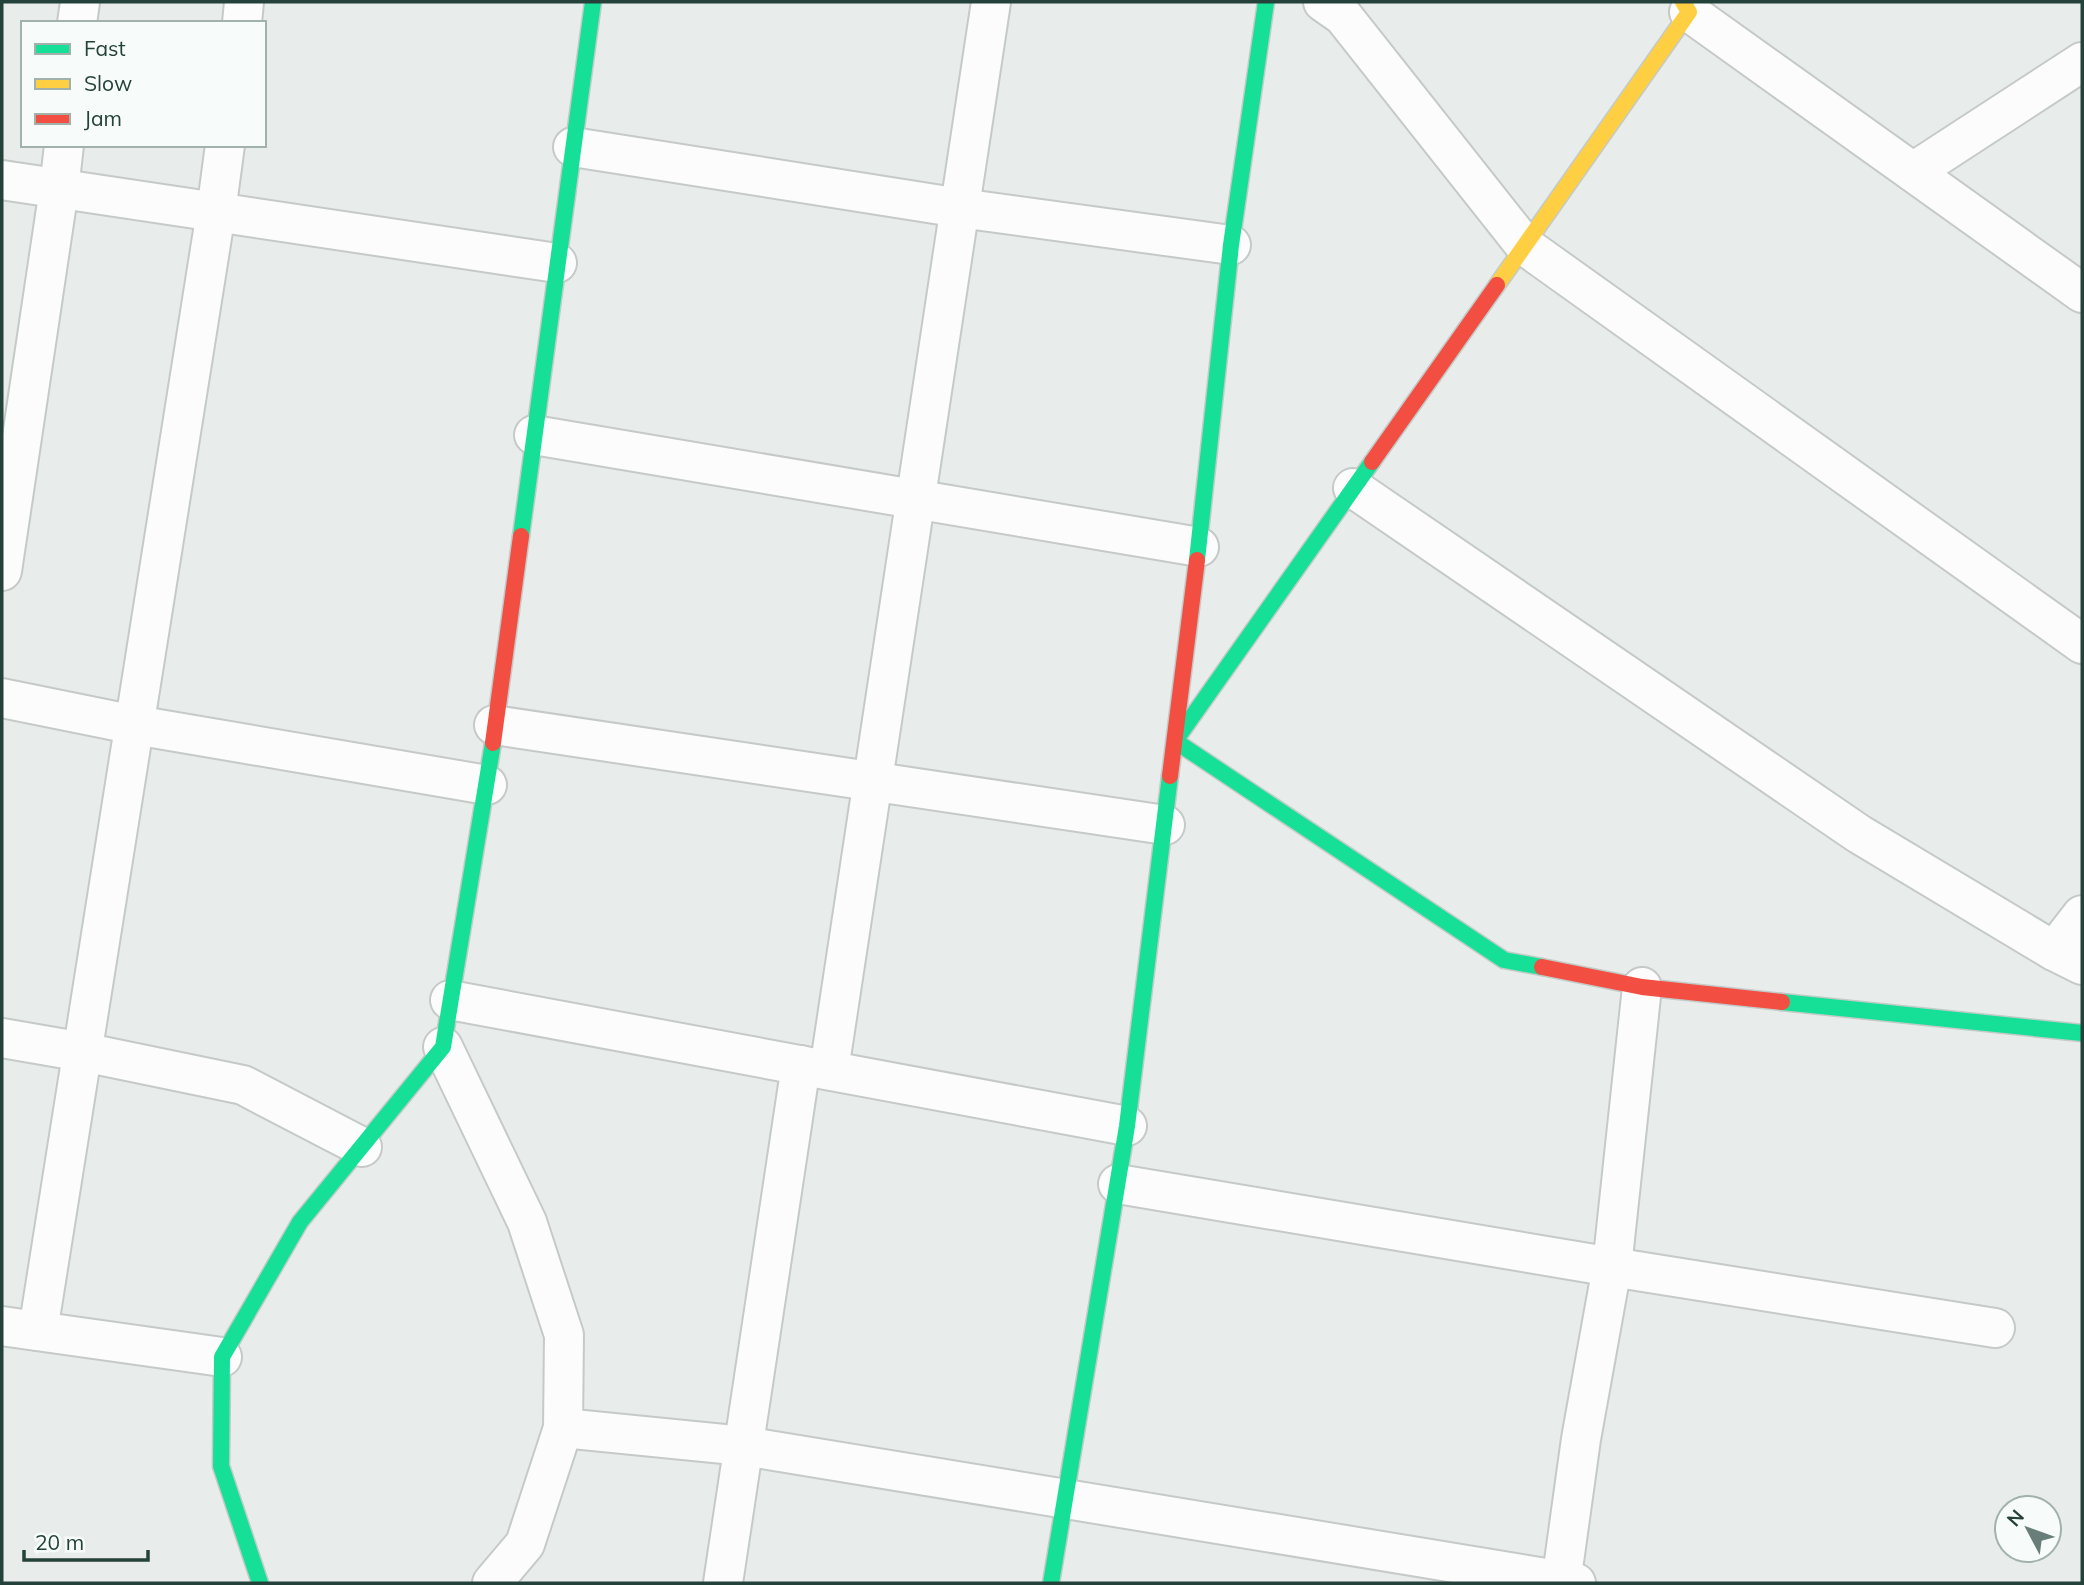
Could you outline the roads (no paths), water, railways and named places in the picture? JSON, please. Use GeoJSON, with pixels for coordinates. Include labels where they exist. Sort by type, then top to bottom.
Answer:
{"type":"FeatureCollection","features":[{"type":"Feature","properties":{"kind":"street"},"geometry":{"type":"LineString","coordinates":[[77,21],[80,2]]}},
{"type":"Feature","properties":{"kind":"street"},"geometry":{"type":"LineString","coordinates":[[242,21],[244,2]]}},
{"type":"Feature","properties":{"kind":"street"},"geometry":{"type":"LineString","coordinates":[[260,1583],[221,1466],[222,1357],[300,1222],[443,1047],[487,785],[593,2]]}},
{"type":"Feature","properties":{"kind":"street"},"geometry":{"type":"LineString","coordinates":[[723,1583],[744,1446],[815,1068],[873,781],[991,2]]}},
{"type":"Feature","properties":{"kind":"street"},"geometry":{"type":"LineString","coordinates":[[1052,1583],[1127,1126],[1199,547],[1231,246],[1266,2]]}},
{"type":"Feature","properties":{"kind":"street"},"geometry":{"type":"LineString","coordinates":[[1323,2],[1343,16],[1525,246],[2082,644]]}},
{"type":"Feature","properties":{"kind":"street"},"geometry":{"type":"LineString","coordinates":[[1175,741],[1525,246],[1686,7],[2082,293]]}},
{"type":"Feature","properties":{"kind":"street"},"geometry":{"type":"LineString","coordinates":[[1913,172],[2082,62]]}},
{"type":"Feature","properties":{"kind":"street"},"geometry":{"type":"LineString","coordinates":[[2,571],[64,147]]}},
{"type":"Feature","properties":{"kind":"street"},"geometry":{"type":"LineString","coordinates":[[222,1357],[20,1329],[83,1052],[225,147]]}},
{"type":"Feature","properties":{"kind":"street"},"geometry":{"type":"LineString","coordinates":[[573,147],[960,208],[1231,246]]}},
{"type":"Feature","properties":{"kind":"street"},"geometry":{"type":"LineString","coordinates":[[2,180],[557,263]]}},
{"type":"Feature","properties":{"kind":"street"},"geometry":{"type":"LineString","coordinates":[[534,435],[1199,547]]}},
{"type":"Feature","properties":{"kind":"street"},"geometry":{"type":"LineString","coordinates":[[1353,488],[1859,834],[2068,958],[2082,915]]}},
{"type":"Feature","properties":{"kind":"street"},"geometry":{"type":"LineString","coordinates":[[2,698],[135,725],[487,785]]}},
{"type":"Feature","properties":{"kind":"street"},"geometry":{"type":"LineString","coordinates":[[494,725],[1164,825]]}},
{"type":"Feature","properties":{"kind":"street"},"geometry":{"type":"LineString","coordinates":[[1175,741],[1504,960],[1643,987],[2082,1033]]}},
{"type":"Feature","properties":{"kind":"street"},"geometry":{"type":"LineString","coordinates":[[564,1427],[744,1446],[1566,1582],[1581,1439],[1612,1267],[1643,987]]}},
{"type":"Feature","properties":{"kind":"street"},"geometry":{"type":"LineString","coordinates":[[450,1000],[1127,1126]]}},
{"type":"Feature","properties":{"kind":"street"},"geometry":{"type":"LineString","coordinates":[[2,1038],[243,1085],[362,1147]]}},
{"type":"Feature","properties":{"kind":"street"},"geometry":{"type":"LineString","coordinates":[[443,1047],[527,1222],[564,1335],[564,1427],[525,1544],[492,1583]]}},
{"type":"Feature","properties":{"kind":"street"},"geometry":{"type":"LineString","coordinates":[[1118,1184],[1995,1328]]}}]}
